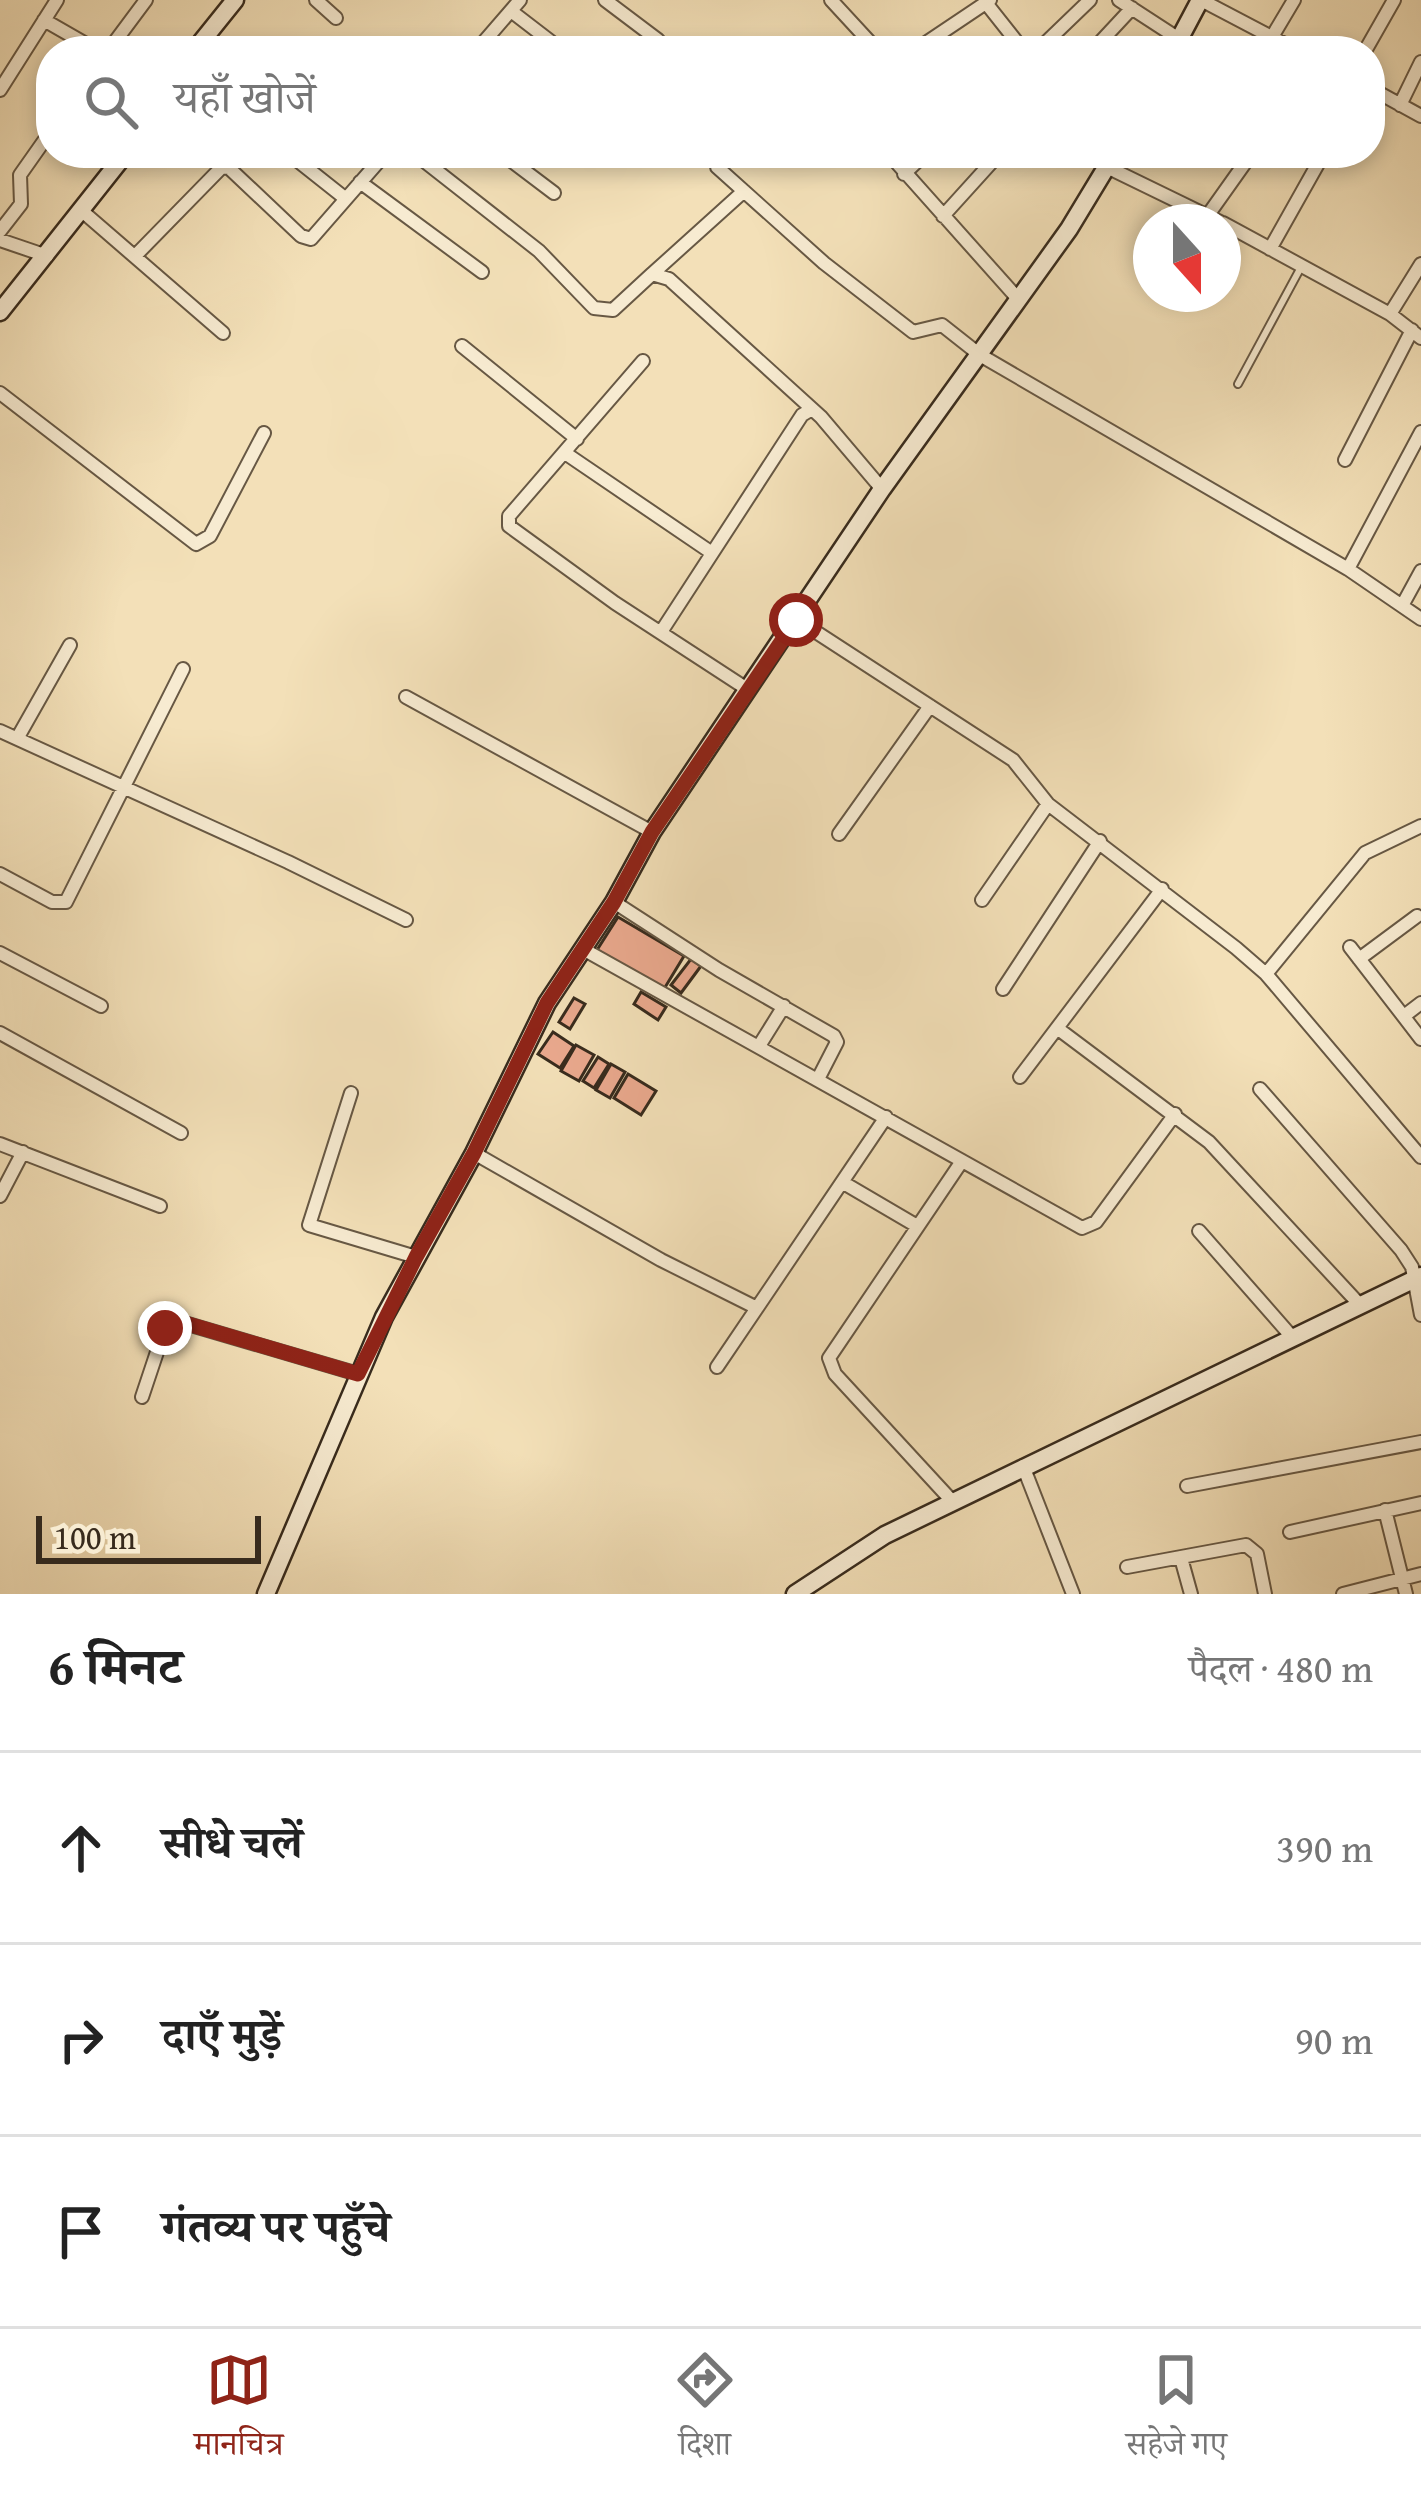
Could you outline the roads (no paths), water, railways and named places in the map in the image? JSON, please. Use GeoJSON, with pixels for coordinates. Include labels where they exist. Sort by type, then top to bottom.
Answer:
{"type":"FeatureCollection","features":[{"type":"Feature","properties":{"kind":"street"},"geometry":{"type":"LineString","coordinates":[[0,90],[57,0]]}},
{"type":"Feature","properties":{"kind":"street"},"geometry":{"type":"LineString","coordinates":[[119,36],[146,0]]}},
{"type":"Feature","properties":{"kind":"street"},"geometry":{"type":"LineString","coordinates":[[206,36],[235,0]]}},
{"type":"Feature","properties":{"kind":"street"},"geometry":{"type":"LineString","coordinates":[[605,0],[653,36]]}},
{"type":"Feature","properties":{"kind":"street"},"geometry":{"type":"LineString","coordinates":[[831,0],[864,36]]}},
{"type":"Feature","properties":{"kind":"street"},"geometry":{"type":"LineString","coordinates":[[960,0],[970,13]]}},
{"type":"Feature","properties":{"kind":"street"},"geometry":{"type":"LineString","coordinates":[[1052,36],[1090,0]]}},
{"type":"Feature","properties":{"kind":"street"},"geometry":{"type":"LineString","coordinates":[[1181,36],[1201,0],[1268,36]]}},
{"type":"Feature","properties":{"kind":"street"},"geometry":{"type":"LineString","coordinates":[[1273,36],[1294,0]]}},
{"type":"Feature","properties":{"kind":"street"},"geometry":{"type":"LineString","coordinates":[[1374,36],[1394,0]]}},
{"type":"Feature","properties":{"kind":"street"},"geometry":{"type":"LineString","coordinates":[[319,1],[336,18]]}},
{"type":"Feature","properties":{"kind":"street"},"geometry":{"type":"LineString","coordinates":[[936,36],[988,1],[1013,36]]}},
{"type":"Feature","properties":{"kind":"street"},"geometry":{"type":"LineString","coordinates":[[1103,36],[1125,4],[1165,36]]}},
{"type":"Feature","properties":{"kind":"street"},"geometry":{"type":"LineString","coordinates":[[489,36],[515,6],[547,36]]}},
{"type":"Feature","properties":{"kind":"street"},"geometry":{"type":"LineString","coordinates":[[44,20],[72,36]]}},
{"type":"Feature","properties":{"kind":"street"},"geometry":{"type":"LineString","coordinates":[[1400,105],[1421,62]]}},
{"type":"Feature","properties":{"kind":"street"},"geometry":{"type":"LineString","coordinates":[[1385,96],[1421,116]]}},
{"type":"Feature","properties":{"kind":"street"},"geometry":{"type":"LineString","coordinates":[[36,152],[20,175],[21,204],[0,236],[47,256]]}},
{"type":"Feature","properties":{"kind":"street"},"geometry":{"type":"LineString","coordinates":[[0,312],[115,168]]}},
{"type":"Feature","properties":{"kind":"street"},"geometry":{"type":"LineString","coordinates":[[135,256],[215,171],[229,168],[306,239],[317,234],[370,168]]}},
{"type":"Feature","properties":{"kind":"street"},"geometry":{"type":"LineString","coordinates":[[308,168],[346,199]]}},
{"type":"Feature","properties":{"kind":"street"},"geometry":{"type":"LineString","coordinates":[[433,168],[539,250],[594,308],[613,310],[744,191]]}},
{"type":"Feature","properties":{"kind":"street"},"geometry":{"type":"LineString","coordinates":[[521,168],[554,193]]}},
{"type":"Feature","properties":{"kind":"street"},"geometry":{"type":"LineString","coordinates":[[718,168],[824,263],[913,332],[940,324],[980,355],[1348,569],[1421,619]]}},
{"type":"Feature","properties":{"kind":"street"},"geometry":{"type":"LineString","coordinates":[[899,168],[1018,300]]}},
{"type":"Feature","properties":{"kind":"street"},"geometry":{"type":"LineString","coordinates":[[904,174],[910,168]]}},
{"type":"Feature","properties":{"kind":"street"},"geometry":{"type":"LineString","coordinates":[[943,216],[986,168]]}},
{"type":"Feature","properties":{"kind":"street"},"geometry":{"type":"LineString","coordinates":[[266,1594],[358,1374],[547,1003],[747,689],[1106,168]]}},
{"type":"Feature","properties":{"kind":"street"},"geometry":{"type":"LineString","coordinates":[[1125,168],[1189,204]]}},
{"type":"Feature","properties":{"kind":"street"},"geometry":{"type":"LineString","coordinates":[[1225,204],[1244,168]]}},
{"type":"Feature","properties":{"kind":"street"},"geometry":{"type":"LineString","coordinates":[[1270,248],[1315,168]]}},
{"type":"Feature","properties":{"kind":"street"},"geometry":{"type":"LineString","coordinates":[[360,182],[482,272]]}},
{"type":"Feature","properties":{"kind":"street"},"geometry":{"type":"LineString","coordinates":[[82,211],[223,333]]}},
{"type":"Feature","properties":{"kind":"street"},"geometry":{"type":"LineString","coordinates":[[1241,233],[1390,314],[1416,334],[1345,460]]}},
{"type":"Feature","properties":{"kind":"street"},"geometry":{"type":"LineString","coordinates":[[1390,314],[1421,264]]}},
{"type":"Feature","properties":{"kind":"street"},"geometry":{"type":"LineString","coordinates":[[652,274],[668,278],[812,409],[882,490]]}},
{"type":"Feature","properties":{"kind":"street"},"geometry":{"type":"LineString","coordinates":[[461,346],[577,439]]}},
{"type":"Feature","properties":{"kind":"street"},"geometry":{"type":"LineString","coordinates":[[643,361],[509,516],[511,531],[747,689]]}},
{"type":"Feature","properties":{"kind":"street"},"geometry":{"type":"LineString","coordinates":[[0,393],[196,544],[210,536],[264,433]]}},
{"type":"Feature","properties":{"kind":"street"},"geometry":{"type":"LineString","coordinates":[[662,632],[802,415],[812,409]]}},
{"type":"Feature","properties":{"kind":"street"},"geometry":{"type":"LineString","coordinates":[[1348,569],[1421,432]]}},
{"type":"Feature","properties":{"kind":"street"},"geometry":{"type":"LineString","coordinates":[[565,453],[712,553]]}},
{"type":"Feature","properties":{"kind":"street"},"geometry":{"type":"LineString","coordinates":[[1403,604],[1421,571]]}},
{"type":"Feature","properties":{"kind":"street"},"geometry":{"type":"LineString","coordinates":[[796,620],[1012,760],[1048,804],[1266,974],[1421,1157]]}},
{"type":"Feature","properties":{"kind":"street"},"geometry":{"type":"LineString","coordinates":[[17,737],[70,645]]}},
{"type":"Feature","properties":{"kind":"street"},"geometry":{"type":"LineString","coordinates":[[0,874],[52,902],[66,902],[183,669]]}},
{"type":"Feature","properties":{"kind":"street"},"geometry":{"type":"LineString","coordinates":[[406,697],[652,832]]}},
{"type":"Feature","properties":{"kind":"street"},"geometry":{"type":"LineString","coordinates":[[838,834],[930,706]]}},
{"type":"Feature","properties":{"kind":"street"},"geometry":{"type":"LineString","coordinates":[[0,731],[406,920]]}},
{"type":"Feature","properties":{"kind":"street"},"geometry":{"type":"LineString","coordinates":[[982,900],[1048,804]]}},
{"type":"Feature","properties":{"kind":"street"},"geometry":{"type":"LineString","coordinates":[[1266,974],[1365,853],[1421,826]]}},
{"type":"Feature","properties":{"kind":"street"},"geometry":{"type":"LineString","coordinates":[[1003,989],[1100,841]]}},
{"type":"Feature","properties":{"kind":"street"},"geometry":{"type":"LineString","coordinates":[[1020,1077],[1162,890]]}},
{"type":"Feature","properties":{"kind":"street"},"geometry":{"type":"LineString","coordinates":[[614,902],[836,1038],[818,1079]]}},
{"type":"Feature","properties":{"kind":"street"},"geometry":{"type":"LineString","coordinates":[[1417,916],[1354,953],[1421,1039]]}},
{"type":"Feature","properties":{"kind":"street"},"geometry":{"type":"LineString","coordinates":[[583,949],[1073,1225],[1089,1227],[1175,1114]]}},
{"type":"Feature","properties":{"kind":"street"},"geometry":{"type":"LineString","coordinates":[[0,953],[101,1006]]}},
{"type":"Feature","properties":{"kind":"street"},"geometry":{"type":"LineString","coordinates":[[1403,1016],[1421,1004]]}},
{"type":"Feature","properties":{"kind":"street"},"geometry":{"type":"LineString","coordinates":[[759,1046],[784,1006]]}},
{"type":"Feature","properties":{"kind":"street"},"geometry":{"type":"LineString","coordinates":[[1057,1028],[1209,1142],[1360,1305]]}},
{"type":"Feature","properties":{"kind":"street"},"geometry":{"type":"LineString","coordinates":[[0,1053],[6,1036],[181,1133]]}},
{"type":"Feature","properties":{"kind":"street"},"geometry":{"type":"LineString","coordinates":[[1260,1089],[1401,1250],[1418,1277],[1421,1315]]}},
{"type":"Feature","properties":{"kind":"street"},"geometry":{"type":"LineString","coordinates":[[352,1093],[309,1225],[416,1257]]}},
{"type":"Feature","properties":{"kind":"street"},"geometry":{"type":"LineString","coordinates":[[717,1367],[886,1117]]}},
{"type":"Feature","properties":{"kind":"street"},"geometry":{"type":"LineString","coordinates":[[0,1144],[160,1206]]}},
{"type":"Feature","properties":{"kind":"street"},"geometry":{"type":"LineString","coordinates":[[0,1196],[23,1152]]}},
{"type":"Feature","properties":{"kind":"street"},"geometry":{"type":"LineString","coordinates":[[474,1153],[661,1260],[757,1308]]}},
{"type":"Feature","properties":{"kind":"street"},"geometry":{"type":"LineString","coordinates":[[952,1501],[835,1374],[829,1358],[962,1161]]}},
{"type":"Feature","properties":{"kind":"street"},"geometry":{"type":"LineString","coordinates":[[842,1182],[917,1226]]}},
{"type":"Feature","properties":{"kind":"street"},"geometry":{"type":"LineString","coordinates":[[1199,1231],[1292,1337]]}},
{"type":"Feature","properties":{"kind":"street"},"geometry":{"type":"LineString","coordinates":[[795,1594],[868,1545],[952,1501],[1418,1277]]}},
{"type":"Feature","properties":{"kind":"street"},"geometry":{"type":"LineString","coordinates":[[142,1396],[165,1328],[173,1320],[358,1374]]}},
{"type":"Feature","properties":{"kind":"street"},"geometry":{"type":"LineString","coordinates":[[1187,1486],[1421,1442]]}},
{"type":"Feature","properties":{"kind":"street"},"geometry":{"type":"LineString","coordinates":[[1023,1466],[1072,1594]]}},
{"type":"Feature","properties":{"kind":"street"},"geometry":{"type":"LineString","coordinates":[[1290,1532],[1421,1503]]}},
{"type":"Feature","properties":{"kind":"street"},"geometry":{"type":"LineString","coordinates":[[1385,1510],[1404,1587]]}},
{"type":"Feature","properties":{"kind":"street"},"geometry":{"type":"LineString","coordinates":[[1127,1567],[1253,1547],[1265,1594]]}},
{"type":"Feature","properties":{"kind":"street"},"geometry":{"type":"LineString","coordinates":[[1181,1558],[1190,1594]]}},
{"type":"Feature","properties":{"kind":"street"},"geometry":{"type":"LineString","coordinates":[[1343,1594],[1404,1587],[1421,1574]]}},
{"type":"Feature","properties":{"kind":"lane"},"geometry":{"type":"LineString","coordinates":[[1238,384],[1302,265]]}}]}
